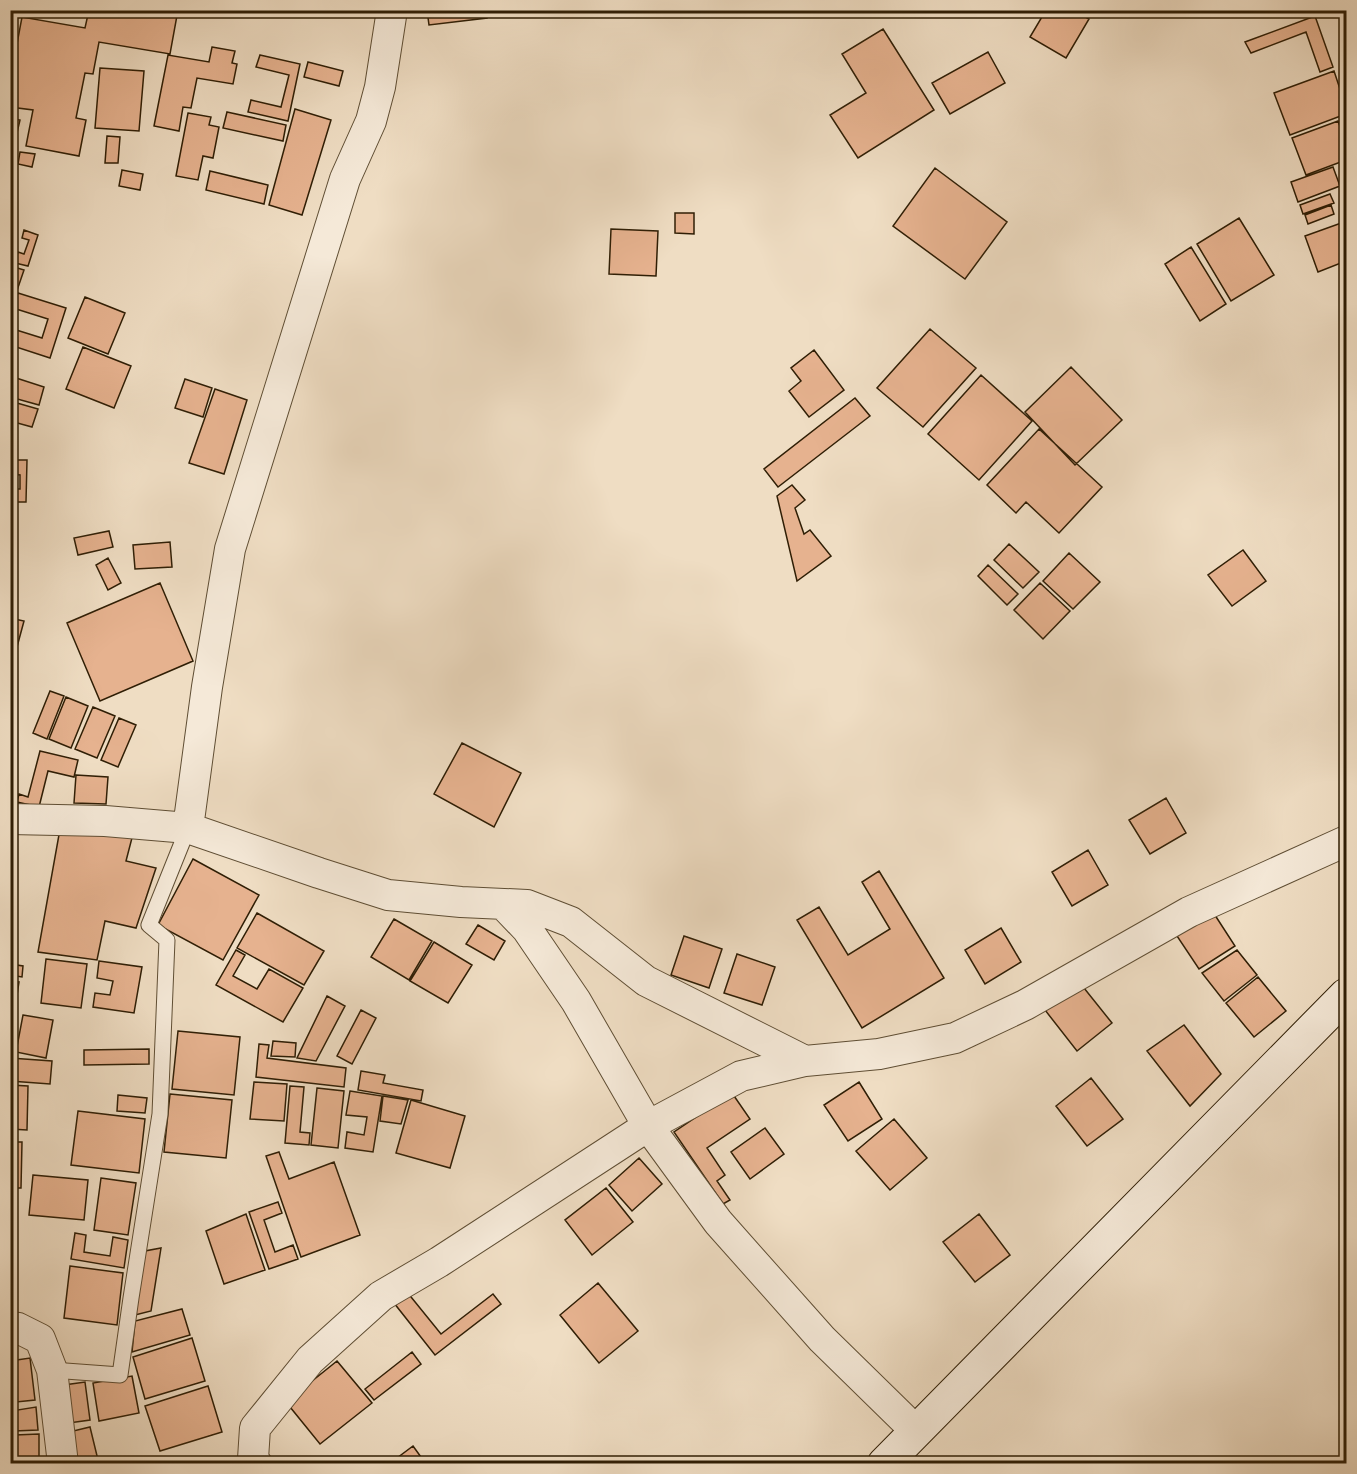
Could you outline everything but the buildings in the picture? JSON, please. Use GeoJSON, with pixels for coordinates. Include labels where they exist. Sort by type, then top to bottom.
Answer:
{"type":"FeatureCollection","features":[{"type":"Feature","properties":{"kind":"street"},"geometry":{"type":"LineString","coordinates":[[188,828],[207,687],[230,549],[345,179],[371,121],[380,87],[392,10]]}},
{"type":"Feature","properties":{"kind":"street"},"geometry":{"type":"LineString","coordinates":[[10,819],[105,821],[188,828],[388,895],[527,905],[571,922],[646,981],[805,1061]]}},
{"type":"Feature","properties":{"kind":"street"},"geometry":{"type":"LineString","coordinates":[[257,1464],[253,1459],[255,1428],[310,1360],[381,1296],[439,1262],[648,1126],[741,1076],[805,1061],[879,1054],[955,1038],[1025,1005],[1189,912],[1347,842]]}},
{"type":"Feature","properties":{"kind":"street"},"geometry":{"type":"LineString","coordinates":[[503,904],[527,929],[576,1000],[648,1126],[718,1222],[822,1339],[916,1431]]}},
{"type":"Feature","properties":{"kind":"street"},"geometry":{"type":"LineString","coordinates":[[885,1464],[1347,994]]}},
{"type":"Feature","properties":{"kind":"street"},"geometry":{"type":"LineString","coordinates":[[10,1327],[18,1328],[40,1339],[52,1370],[63,1464]]}},
{"type":"Feature","properties":{"kind":"lane"},"geometry":{"type":"LineString","coordinates":[[52,1370],[120,1375],[160,1114],[167,940],[149,926],[188,828]]}}]}
